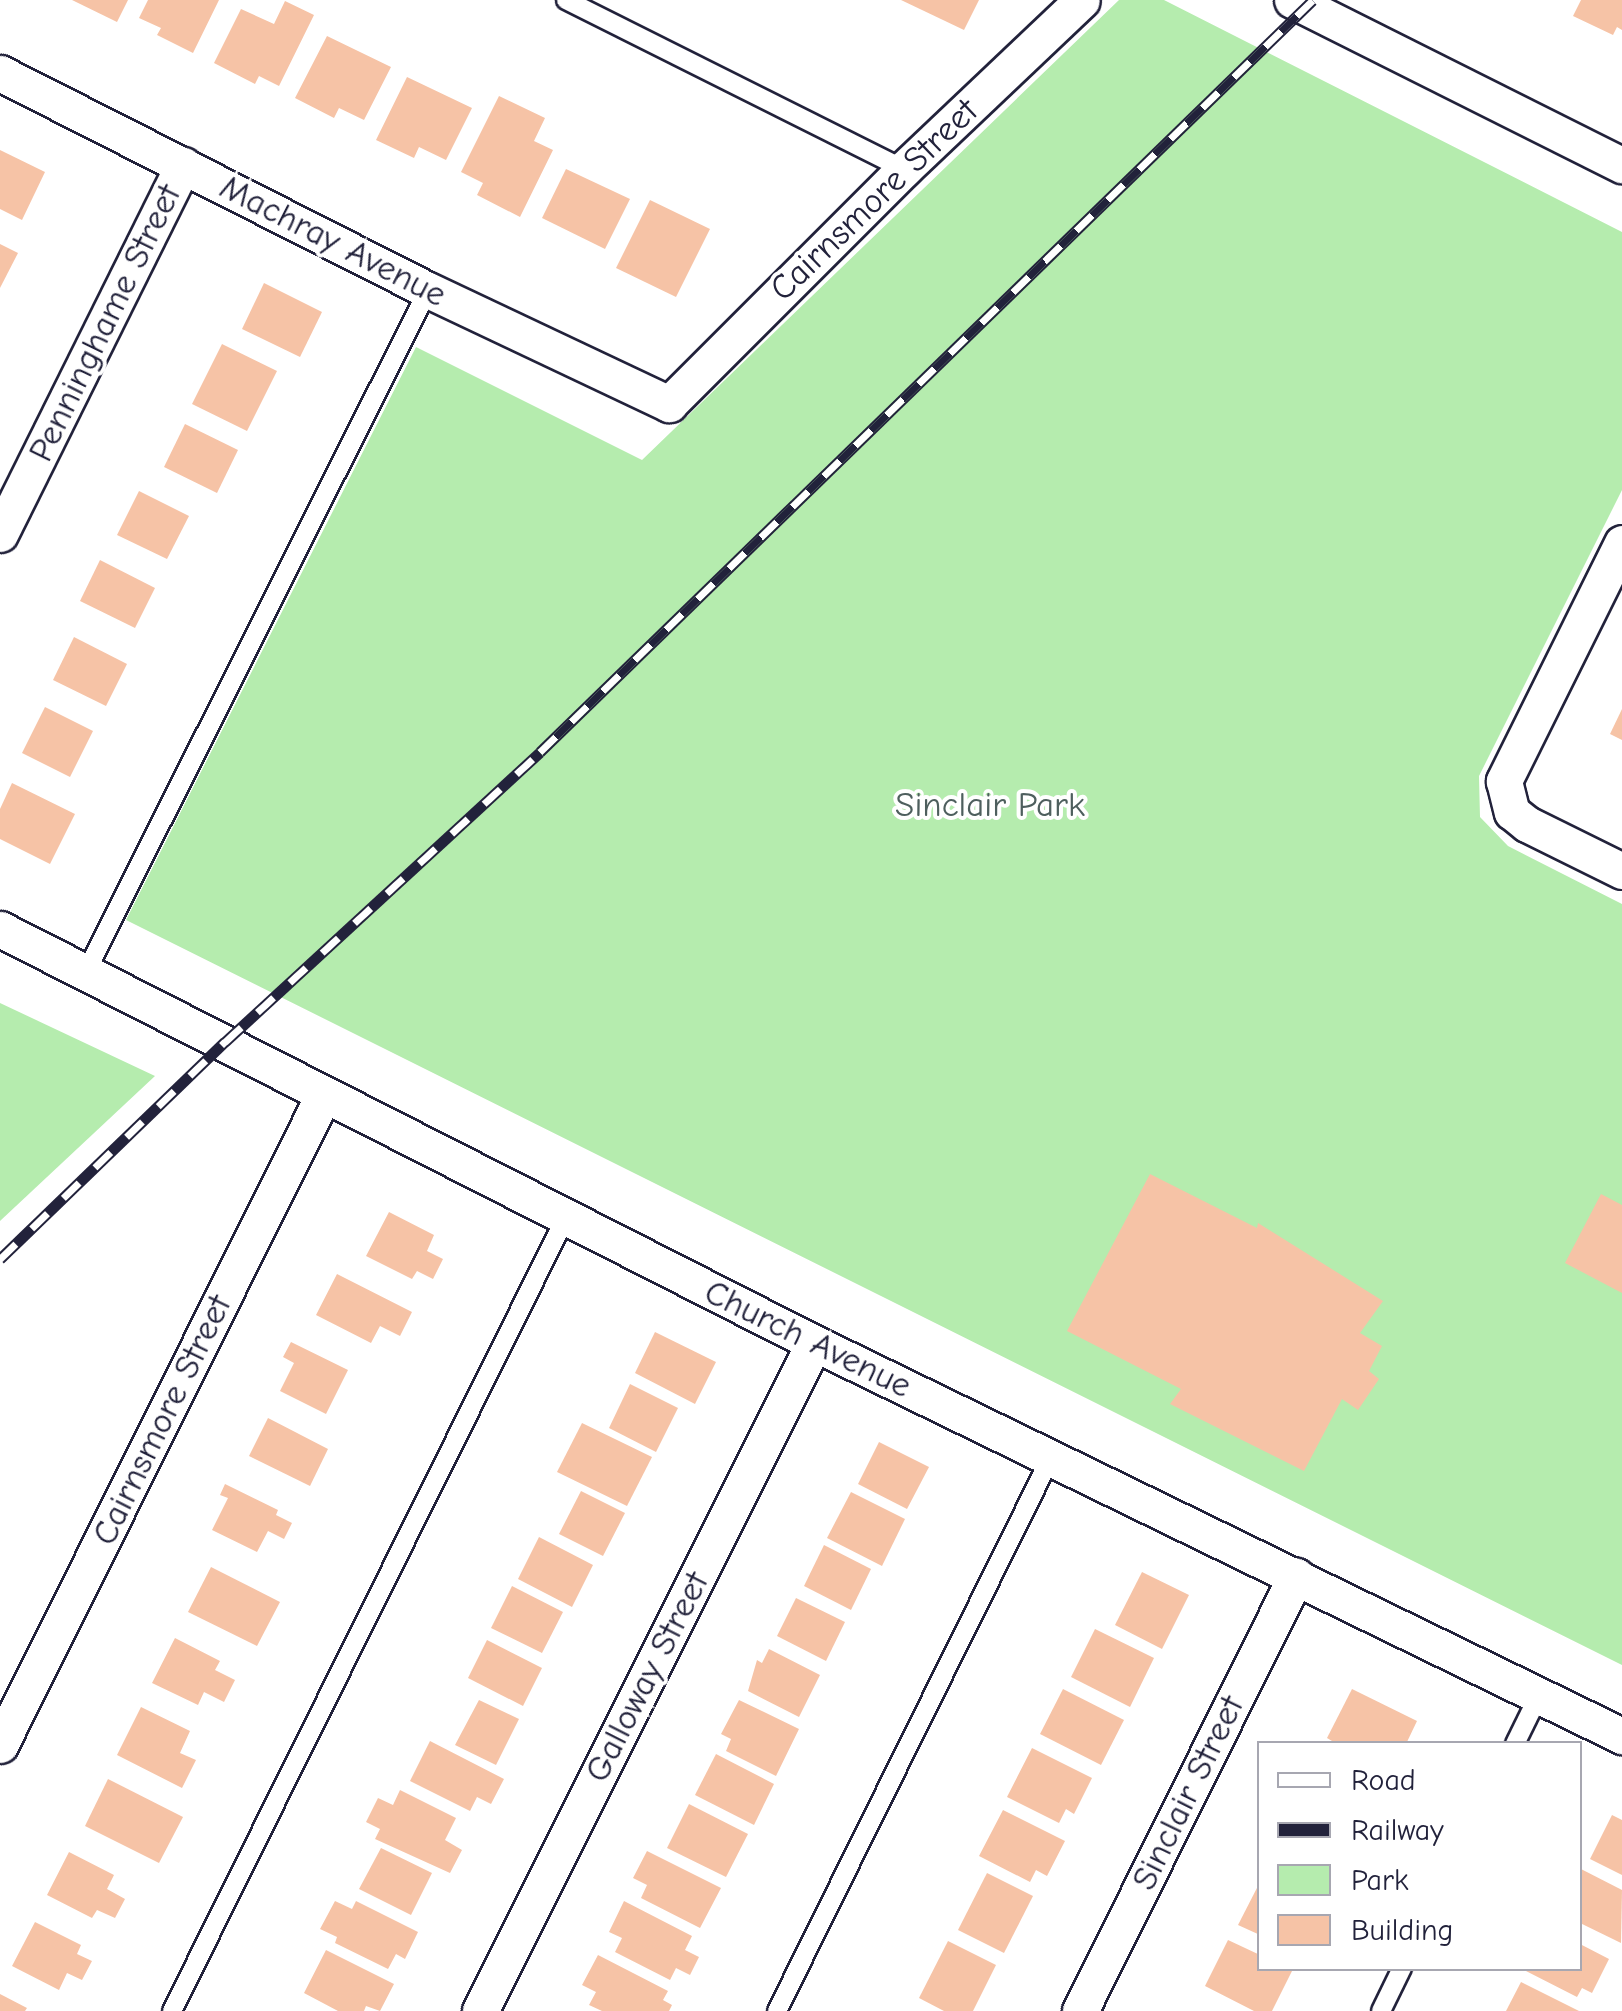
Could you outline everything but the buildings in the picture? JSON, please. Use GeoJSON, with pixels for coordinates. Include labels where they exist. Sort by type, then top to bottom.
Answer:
{"type":"FeatureCollection","features":[{"type":"Feature","properties":{"kind":"street","name":"Cairnsmore Street"},"geometry":{"type":"LineString","coordinates":[[669,404],[904,168],[1082,0]]}},
{"type":"Feature","properties":{"kind":"street"},"geometry":{"type":"LineString","coordinates":[[1292,0],[1622,165]]}},
{"type":"Feature","properties":{"kind":"street","name":"Machray Avenue"},"geometry":{"type":"LineString","coordinates":[[0,73],[428,290],[669,404]]}},
{"type":"Feature","properties":{"kind":"street","name":"Penninghame Street"},"geometry":{"type":"LineString","coordinates":[[0,534],[183,165]]}},
{"type":"Feature","properties":{"kind":"street"},"geometry":{"type":"LineString","coordinates":[[1622,543],[1504,781],[1512,812],[1527,824],[1622,871]]}},
{"type":"Feature","properties":{"kind":"street","name":"Church Avenue"},"geometry":{"type":"LineString","coordinates":[[0,929],[814,1343],[1622,1736]]}},
{"type":"Feature","properties":{"kind":"street","name":"Cairnsmore Street"},"geometry":{"type":"LineString","coordinates":[[0,1745],[324,1094]]}},
{"type":"Feature","properties":{"kind":"street","name":"Galloway Street"},"geometry":{"type":"LineString","coordinates":[[480,2011],[814,1343]]}},
{"type":"Feature","properties":{"kind":"street","name":"Sinclair Street"},"geometry":{"type":"LineString","coordinates":[[1080,2011],[1296,1576]]}},
{"type":"Feature","properties":{"kind":"lane"},"geometry":{"type":"LineString","coordinates":[[566,0],[904,168]]}},
{"type":"Feature","properties":{"kind":"lane"},"geometry":{"type":"LineString","coordinates":[[86,972],[428,290]]}},
{"type":"Feature","properties":{"kind":"lane"},"geometry":{"type":"LineString","coordinates":[[172,2011],[566,1217]]}},
{"type":"Feature","properties":{"kind":"lane"},"geometry":{"type":"LineString","coordinates":[[777,2011],[1052,1457]]}},
{"type":"Feature","properties":{"kind":"lane"},"geometry":{"type":"LineString","coordinates":[[1516,1741],[1539,1695]]}},
{"type":"Feature","properties":{"kind":"lane"},"geometry":{"type":"LineString","coordinates":[[1381,2011],[1401,1971]]}},
{"type":"Feature","properties":{"kind":"green space","name":"Sinclair Park"},"geometry":{"type":"Polygon","coordinates":[[[1119,0],[1164,0],[1622,232],[1622,490],[1479,776],[1480,817],[1508,846],[1622,904],[1622,1665],[126,920],[416,347],[642,460],[1119,0]]]}},
{"type":"Feature","properties":{"kind":"green space"},"geometry":{"type":"Polygon","coordinates":[[[0,1003],[155,1076],[0,1221],[0,1003]]]}},
{"type":"Feature","properties":{"kind":"railway"},"geometry":{"type":"LineString","coordinates":[[0,1259],[225,1042],[540,752],[1313,0]]}}]}
